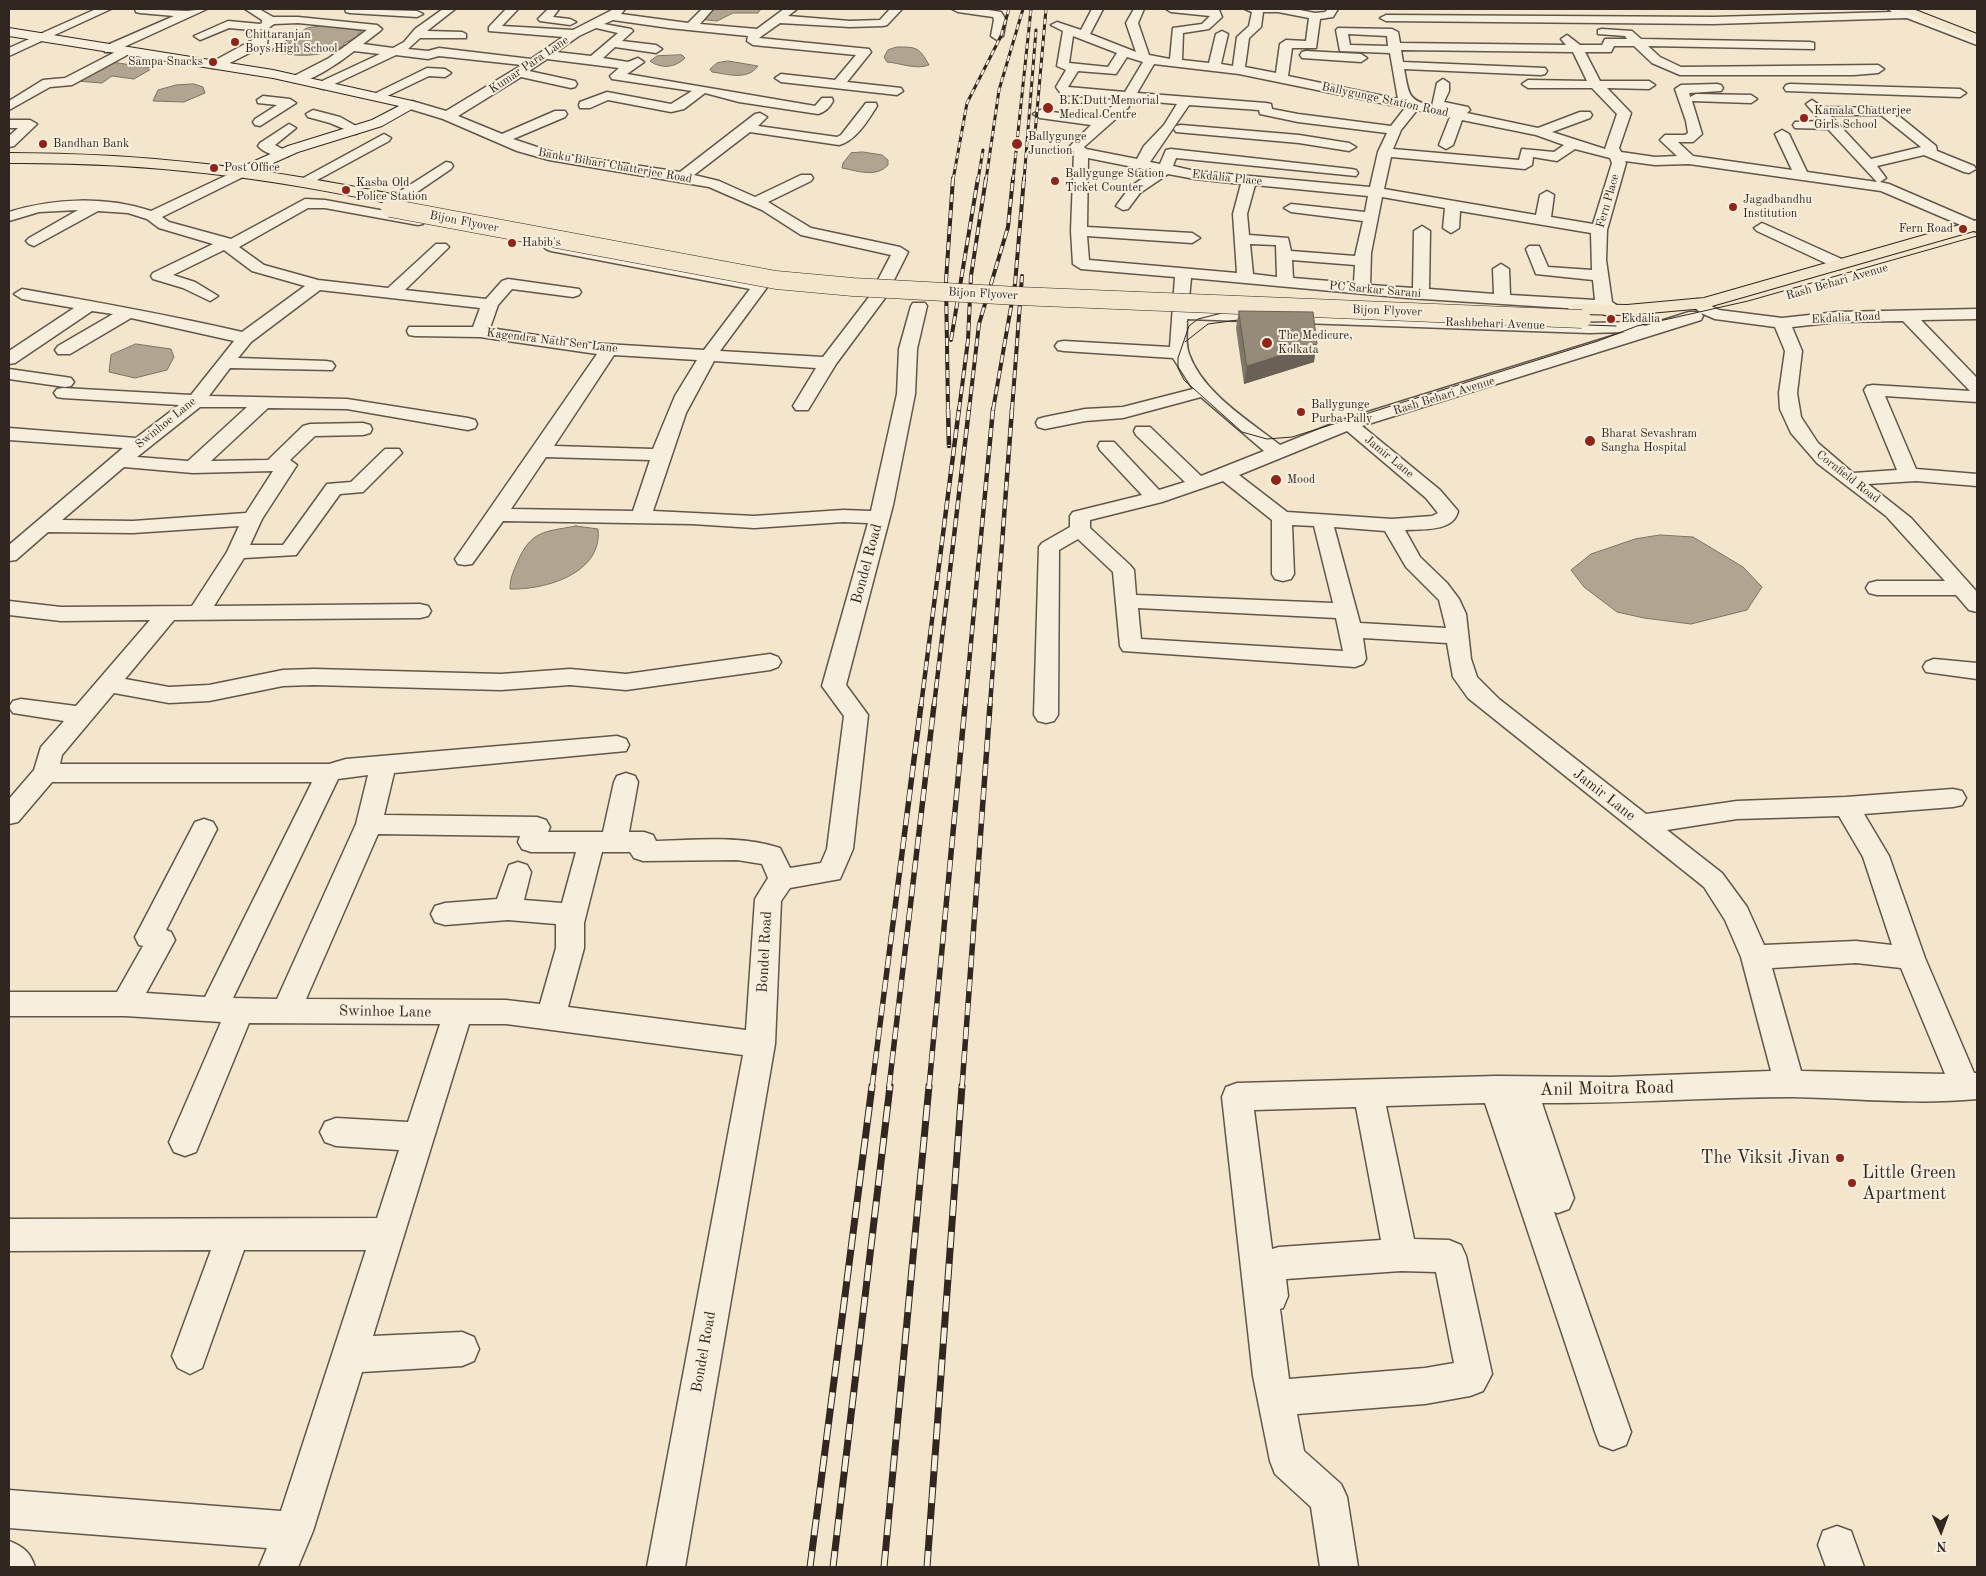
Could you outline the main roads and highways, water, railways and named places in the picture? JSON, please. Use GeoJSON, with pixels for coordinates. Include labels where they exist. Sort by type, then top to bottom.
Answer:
{"type":"FeatureCollection","features":[{"type":"Feature","properties":{"kind":"main road"},"geometry":{"type":"LineString","coordinates":[[1909,11],[1976,27]]}},
{"type":"Feature","properties":{"kind":"main road"},"geometry":{"type":"LineString","coordinates":[[1909,11],[1977,40]]}},
{"type":"Feature","properties":{"kind":"main road","name":"Banku Bihari Chatterjee Road"},"geometry":{"type":"LineString","coordinates":[[9,32],[216,65],[297,79],[348,91],[408,100],[356,130],[284,153],[235,175]]}},
{"type":"Feature","properties":{"kind":"main road"},"geometry":{"type":"LineString","coordinates":[[9,158],[111,159],[303,182],[396,203]]}},
{"type":"Feature","properties":{"kind":"main road"},"geometry":{"type":"LineString","coordinates":[[9,165],[102,165],[235,175]]}},
{"type":"Feature","properties":{"kind":"main road","name":"Bijon Flyover"},"geometry":{"type":"LineString","coordinates":[[235,175],[367,203],[396,203],[776,280],[853,287],[1028,297],[1579,314],[1605,312]]}},
{"type":"Feature","properties":{"kind":"main road","name":"Rash Behari Avenue"},"geometry":{"type":"LineString","coordinates":[[1703,309],[1840,264],[1976,230]]}},
{"type":"Feature","properties":{"kind":"main road","name":"Rash Behari Avenue"},"geometry":{"type":"LineString","coordinates":[[1605,312],[1703,309],[1764,303],[1976,230]]}},
{"type":"Feature","properties":{"kind":"main road"},"geometry":{"type":"LineString","coordinates":[[1605,312],[1670,307],[1703,309]]}},
{"type":"Feature","properties":{"kind":"tram line"},"geometry":{"type":"LineString","coordinates":[[1252,313],[1226,312],[1198,319],[1189,326],[1178,358],[1178,368],[1184,380],[1242,432],[1267,439],[1292,437],[1598,341],[1637,326],[1748,301],[1977,236]]}},
{"type":"Feature","properties":{"kind":"tram line"},"geometry":{"type":"LineString","coordinates":[[1299,315],[1616,326]]}},
{"type":"Feature","properties":{"kind":"tram line"},"geometry":{"type":"LineString","coordinates":[[1185,342],[1208,324],[1238,320]]}},
{"type":"Feature","properties":{"kind":"railway"},"geometry":{"type":"LineString","coordinates":[[953,180],[967,103],[1001,36],[1009,9]]}},
{"type":"Feature","properties":{"kind":"railway"},"geometry":{"type":"LineString","coordinates":[[986,180],[999,90],[1023,9]]}},
{"type":"Feature","properties":{"kind":"railway"},"geometry":{"type":"LineString","coordinates":[[1013,180],[1031,9]]}},
{"type":"Feature","properties":{"kind":"railway"},"geometry":{"type":"LineString","coordinates":[[1035,134],[1046,9]]}},
{"type":"Feature","properties":{"kind":"railway"},"geometry":{"type":"LineString","coordinates":[[1024,180],[1036,30]]}},
{"type":"Feature","properties":{"kind":"railway"},"geometry":{"type":"LineString","coordinates":[[978,180],[983,150]]}},
{"type":"Feature","properties":{"kind":"railway"},"geometry":{"type":"LineString","coordinates":[[948,410],[946,281],[953,178]]}},
{"type":"Feature","properties":{"kind":"railway"},"geometry":{"type":"LineString","coordinates":[[951,340],[978,178]]}},
{"type":"Feature","properties":{"kind":"railway"},"geometry":{"type":"LineString","coordinates":[[959,410],[968,340],[971,276],[986,178]]}},
{"type":"Feature","properties":{"kind":"railway"},"geometry":{"type":"LineString","coordinates":[[969,410],[979,324],[1008,227],[1013,178]]}},
{"type":"Feature","properties":{"kind":"railway"},"geometry":{"type":"LineString","coordinates":[[993,410],[1015,284],[1024,178]]}},
{"type":"Feature","properties":{"kind":"railway"},"geometry":{"type":"LineString","coordinates":[[1012,410],[1022,276]]}},
{"type":"Feature","properties":{"kind":"railway"},"geometry":{"type":"LineString","coordinates":[[948,409],[949,446]]}},
{"type":"Feature","properties":{"kind":"railway"},"geometry":{"type":"LineString","coordinates":[[921,706],[959,409]]}},
{"type":"Feature","properties":{"kind":"railway"},"geometry":{"type":"LineString","coordinates":[[934,706],[969,409]]}},
{"type":"Feature","properties":{"kind":"railway"},"geometry":{"type":"LineString","coordinates":[[965,706],[993,409]]}},
{"type":"Feature","properties":{"kind":"railway"},"geometry":{"type":"LineString","coordinates":[[990,706],[1012,409]]}},
{"type":"Feature","properties":{"kind":"railway"},"geometry":{"type":"LineString","coordinates":[[872,1087],[921,705]]}},
{"type":"Feature","properties":{"kind":"railway"},"geometry":{"type":"LineString","coordinates":[[889,1087],[934,705]]}},
{"type":"Feature","properties":{"kind":"railway"},"geometry":{"type":"LineString","coordinates":[[929,1087],[965,705]]}},
{"type":"Feature","properties":{"kind":"railway"},"geometry":{"type":"LineString","coordinates":[[962,1087],[990,705]]}},
{"type":"Feature","properties":{"kind":"railway"},"geometry":{"type":"LineString","coordinates":[[810,1567],[872,1086]]}},
{"type":"Feature","properties":{"kind":"railway"},"geometry":{"type":"LineString","coordinates":[[833,1567],[890,1086]]}},
{"type":"Feature","properties":{"kind":"railway"},"geometry":{"type":"LineString","coordinates":[[884,1567],[929,1086]]}},
{"type":"Feature","properties":{"kind":"railway"},"geometry":{"type":"LineString","coordinates":[[927,1567],[962,1086]]}},
{"type":"Feature","properties":{"kind":"place","name":"Chittaranjan Boys High School"},"geometry":{"type":"Point","coordinates":[235,42]}},
{"type":"Feature","properties":{"kind":"place","name":"Sampa Snacks"},"geometry":{"type":"Point","coordinates":[213,62]}},
{"type":"Feature","properties":{"kind":"place","name":"B.K.Dutt Memorial Medical Centre"},"geometry":{"type":"Point","coordinates":[1048,108]}},
{"type":"Feature","properties":{"kind":"place","name":"Kamala Chatterjee Girls School"},"geometry":{"type":"Point","coordinates":[1804,118]}},
{"type":"Feature","properties":{"kind":"place","name":"Bandhan Bank"},"geometry":{"type":"Point","coordinates":[43,144]}},
{"type":"Feature","properties":{"kind":"place","name":"Ballygunge Junction"},"geometry":{"type":"Point","coordinates":[1017,144]}},
{"type":"Feature","properties":{"kind":"place","name":"Post Office"},"geometry":{"type":"Point","coordinates":[214,168]}},
{"type":"Feature","properties":{"kind":"place","name":"Ballygunge Station Ticket Counter"},"geometry":{"type":"Point","coordinates":[1055,181]}},
{"type":"Feature","properties":{"kind":"place","name":"Kasba Old Police Station"},"geometry":{"type":"Point","coordinates":[346,190]}},
{"type":"Feature","properties":{"kind":"place","name":"Jagadbandhu Institution"},"geometry":{"type":"Point","coordinates":[1733,207]}},
{"type":"Feature","properties":{"kind":"place","name":"Fern Road"},"geometry":{"type":"Point","coordinates":[1963,229]}},
{"type":"Feature","properties":{"kind":"place","name":"Habib's"},"geometry":{"type":"Point","coordinates":[512,243]}},
{"type":"Feature","properties":{"kind":"place","name":"Ekdalia"},"geometry":{"type":"Point","coordinates":[1611,319]}},
{"type":"Feature","properties":{"kind":"place","name":"The Medicure, Kolkata"},"geometry":{"type":"Point","coordinates":[1267,343]}},
{"type":"Feature","properties":{"kind":"place","name":"Ballygunge Purba Pally"},"geometry":{"type":"Point","coordinates":[1301,412]}},
{"type":"Feature","properties":{"kind":"place","name":"Bharat Sevashram Sangha Hospital"},"geometry":{"type":"Point","coordinates":[1590,441]}},
{"type":"Feature","properties":{"kind":"place","name":"Mood"},"geometry":{"type":"Point","coordinates":[1276,480]}},
{"type":"Feature","properties":{"kind":"place","name":"The Viksit Jivan"},"geometry":{"type":"Point","coordinates":[1840,1158]}},
{"type":"Feature","properties":{"kind":"place","name":"Little Green Apartment"},"geometry":{"type":"Point","coordinates":[1852,1183]}}]}
